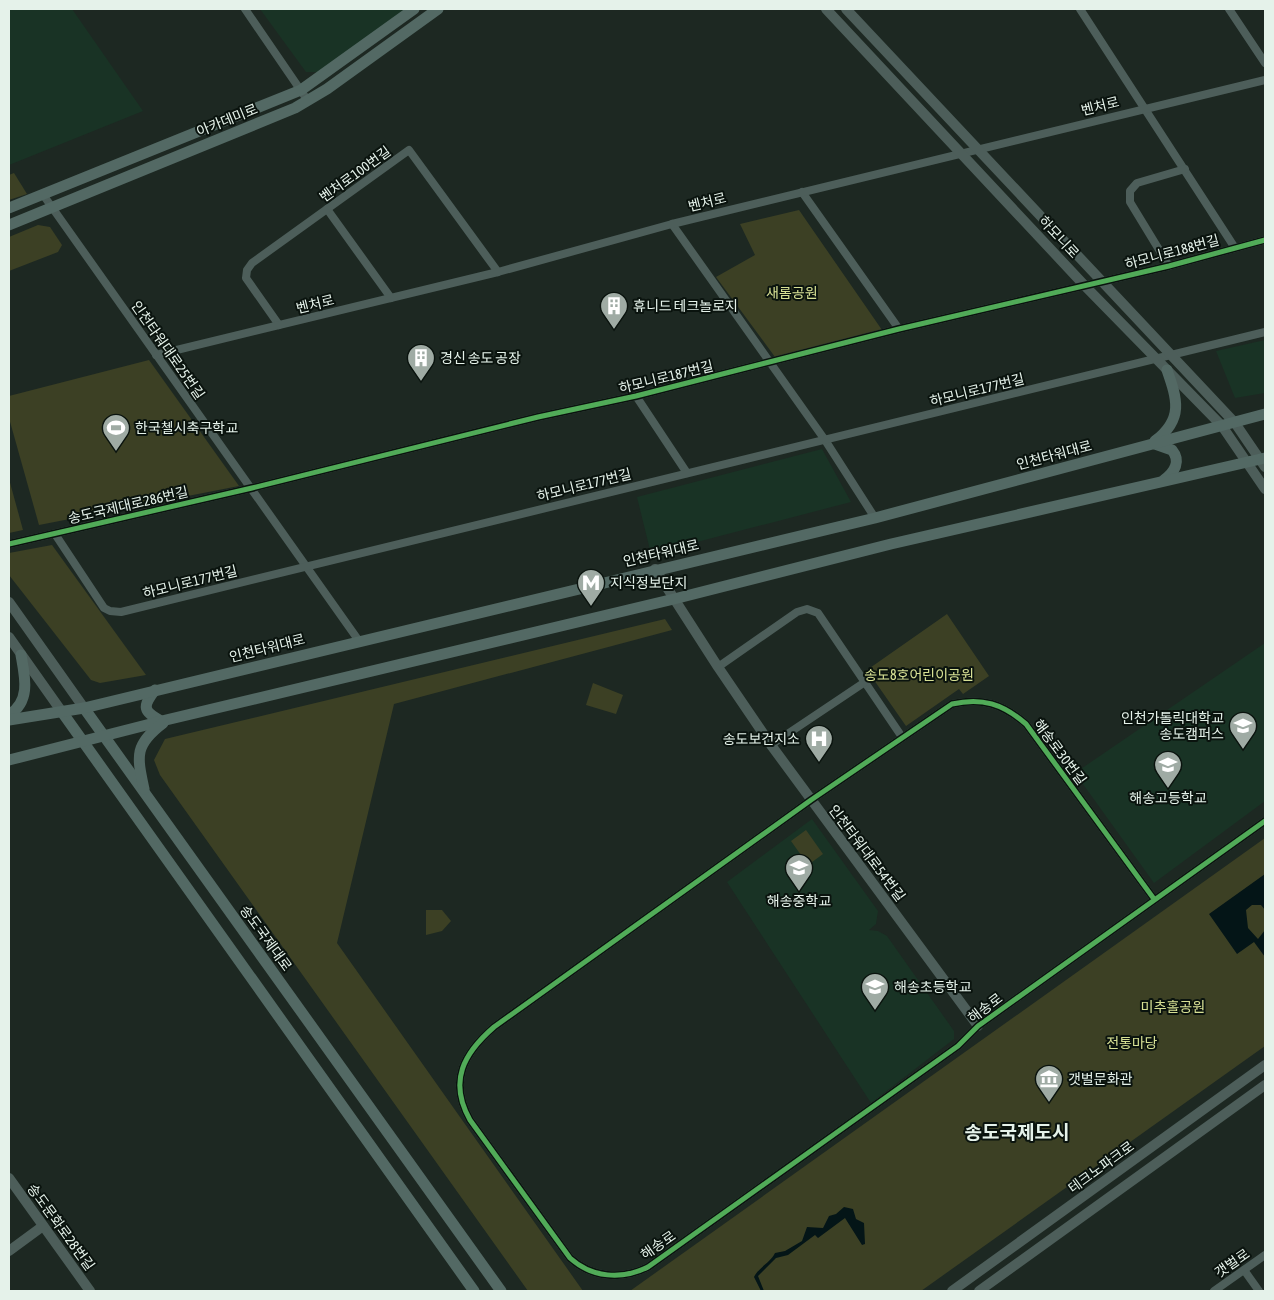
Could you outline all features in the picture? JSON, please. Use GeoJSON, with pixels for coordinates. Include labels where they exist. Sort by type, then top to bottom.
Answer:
{"type":"FeatureCollection","features":[{"type":"Feature","properties":{"kind":"main road","name":"아카데미로"},"geometry":{"type":"LineString","coordinates":[[9,208],[44,196],[301,90],[414,9]]}},
{"type":"Feature","properties":{"kind":"main road","name":"아카데미로"},"geometry":{"type":"LineString","coordinates":[[9,226],[308,101],[438,9]]}},
{"type":"Feature","properties":{"kind":"main road"},"geometry":{"type":"LineString","coordinates":[[1151,445],[1166,433],[1177,409],[1176,396],[1167,370]]}},
{"type":"Feature","properties":{"kind":"main road","name":"인천타워대로"},"geometry":{"type":"LineString","coordinates":[[9,720],[84,708],[656,569],[875,518],[1265,414]]}},
{"type":"Feature","properties":{"kind":"main road"},"geometry":{"type":"LineString","coordinates":[[1151,445],[1172,450],[1176,459],[1173,472],[1160,482]]}},
{"type":"Feature","properties":{"kind":"main road"},"geometry":{"type":"LineString","coordinates":[[9,760],[164,720],[674,599],[891,544],[1247,462],[1264,461]]}},
{"type":"Feature","properties":{"kind":"main road"},"geometry":{"type":"LineString","coordinates":[[9,715],[19,706],[24,696],[26,682],[21,655]]}},
{"type":"Feature","properties":{"kind":"main road"},"geometry":{"type":"LineString","coordinates":[[155,690],[147,701],[146,708],[149,714],[164,720]]}},
{"type":"Feature","properties":{"kind":"main road","name":"송도국제대로"},"geometry":{"type":"LineString","coordinates":[[84,708],[501,1291]]}},
{"type":"Feature","properties":{"kind":"main road"},"geometry":{"type":"LineString","coordinates":[[62,712],[474,1291]]}},
{"type":"Feature","properties":{"kind":"main road"},"geometry":{"type":"LineString","coordinates":[[146,795],[138,761],[138,751],[150,732],[164,720]]}},
{"type":"Feature","properties":{"kind":"street"},"geometry":{"type":"LineString","coordinates":[[245,9],[308,101]]}},
{"type":"Feature","properties":{"kind":"street","name":"하모니로"},"geometry":{"type":"LineString","coordinates":[[826,9],[1085,286],[1222,426],[1265,489]]}},
{"type":"Feature","properties":{"kind":"street","name":"하모니로"},"geometry":{"type":"LineString","coordinates":[[846,9],[1101,282],[1236,422],[1264,461]]}},
{"type":"Feature","properties":{"kind":"street"},"geometry":{"type":"LineString","coordinates":[[1080,9],[1235,248]]}},
{"type":"Feature","properties":{"kind":"street"},"geometry":{"type":"LineString","coordinates":[[1229,9],[1265,63]]}},
{"type":"Feature","properties":{"kind":"street","name":"벤처로"},"geometry":{"type":"LineString","coordinates":[[156,355],[498,272],[672,224],[1265,80]]}},
{"type":"Feature","properties":{"kind":"street","name":"벤처로100번길"},"geometry":{"type":"LineString","coordinates":[[279,325],[246,278],[247,270],[252,263],[410,150],[498,272]]}},
{"type":"Feature","properties":{"kind":"street"},"geometry":{"type":"LineString","coordinates":[[1169,266],[1130,202],[1130,190],[1136,183],[1185,169]]}},
{"type":"Feature","properties":{"kind":"street"},"geometry":{"type":"LineString","coordinates":[[802,192],[899,329]]}},
{"type":"Feature","properties":{"kind":"street","name":"인천타워대로25번길"},"geometry":{"type":"LineString","coordinates":[[44,196],[359,641]]}},
{"type":"Feature","properties":{"kind":"street"},"geometry":{"type":"LineString","coordinates":[[327,209],[391,298]]}},
{"type":"Feature","properties":{"kind":"street"},"geometry":{"type":"LineString","coordinates":[[672,224],[825,440],[875,518]]}},
{"type":"Feature","properties":{"kind":"street","name":"하모니로188번길"},"geometry":{"type":"LineString","coordinates":[[1085,286],[1265,240]]}},
{"type":"Feature","properties":{"kind":"street","name":"하모니로187번길"},"geometry":{"type":"LineString","coordinates":[[252,488],[538,417],[636,396],[899,329],[1085,286]]}},
{"type":"Feature","properties":{"kind":"street","name":"하모니로177번길"},"geometry":{"type":"LineString","coordinates":[[55,534],[104,608],[110,611],[121,612],[1265,332]]}},
{"type":"Feature","properties":{"kind":"street"},"geometry":{"type":"LineString","coordinates":[[636,396],[687,473]]}},
{"type":"Feature","properties":{"kind":"street","name":"송도국제대로286번길"},"geometry":{"type":"LineString","coordinates":[[9,544],[252,488]]}},
{"type":"Feature","properties":{"kind":"street","name":"인천타워대로54번길"},"geometry":{"type":"LineString","coordinates":[[656,569],[771,746],[978,1026]]}},
{"type":"Feature","properties":{"kind":"street","name":"송도국제대로"},"geometry":{"type":"LineString","coordinates":[[9,602],[84,708]]}},
{"type":"Feature","properties":{"kind":"street"},"geometry":{"type":"LineString","coordinates":[[718,667],[797,612],[807,609],[818,614],[902,737]]}},
{"type":"Feature","properties":{"kind":"street"},"geometry":{"type":"LineString","coordinates":[[9,637],[62,712]]}},
{"type":"Feature","properties":{"kind":"street"},"geometry":{"type":"LineString","coordinates":[[771,746],[865,682]]}},
{"type":"Feature","properties":{"kind":"street","name":"해송로30번길"},"geometry":{"type":"LineString","coordinates":[[810,800],[940,711],[966,701],[988,702],[1010,710],[1026,724],[1154,899]]}},
{"type":"Feature","properties":{"kind":"street","name":"해송로"},"geometry":{"type":"LineString","coordinates":[[810,800],[494,1027],[476,1043],[467,1056],[460,1084],[465,1112],[563,1249],[577,1264],[603,1275],[623,1276],[648,1267],[958,1046],[978,1026],[1265,821]]}},
{"type":"Feature","properties":{"kind":"street","name":"테크노파크로"},"geometry":{"type":"LineString","coordinates":[[952,1291],[1265,1065]]}},
{"type":"Feature","properties":{"kind":"street"},"geometry":{"type":"LineString","coordinates":[[978,1291],[1265,1085]]}},
{"type":"Feature","properties":{"kind":"street","name":"송도문화로28번길"},"geometry":{"type":"LineString","coordinates":[[9,1178],[90,1291]]}},
{"type":"Feature","properties":{"kind":"street"},"geometry":{"type":"LineString","coordinates":[[9,1251],[43,1226]]}},
{"type":"Feature","properties":{"kind":"street","name":"갯벌로"},"geometry":{"type":"LineString","coordinates":[[1214,1291],[1265,1255]]}},
{"type":"Feature","properties":{"kind":"street"},"geometry":{"type":"LineString","coordinates":[[1244,1270],[1259,1291]]}},
{"type":"Feature","properties":{"kind":"shaded area"},"geometry":{"type":"Polygon","coordinates":[[[9,9],[72,9],[143,111],[9,165],[9,9]]]}},
{"type":"Feature","properties":{"kind":"shaded area"},"geometry":{"type":"Polygon","coordinates":[[[260,9],[410,9],[323,72],[306,72],[260,9]]]}},
{"type":"Feature","properties":{"kind":"shaded area"},"geometry":{"type":"Polygon","coordinates":[[[1265,340],[1265,393],[1235,398],[1216,351],[1265,340]]]}},
{"type":"Feature","properties":{"kind":"shaded area"},"geometry":{"type":"Polygon","coordinates":[[[822,449],[851,502],[651,554],[637,497],[822,449]]]}},
{"type":"Feature","properties":{"kind":"shaded area","name":"해송고등학교"},"geometry":{"type":"Polygon","coordinates":[[[1265,643],[1265,801],[1154,883],[1075,773],[1265,643]]]}},
{"type":"Feature","properties":{"kind":"shaded area"},"geometry":{"type":"Polygon","coordinates":[[[812,819],[878,911],[876,924],[869,930],[878,931],[887,936],[954,1031],[954,1039],[871,1103],[727,882],[812,819]]]}},
{"type":"Feature","properties":{"kind":"shaded area"},"geometry":{"type":"Polygon","coordinates":[[[1265,874],[1265,910],[1261,905],[1252,905],[1246,910],[1248,928],[1258,939],[1265,930],[1265,957],[1254,942],[1237,954],[1209,914],[1265,874]]]}},
{"type":"Feature","properties":{"kind":"shaded area"},"geometry":{"type":"Polygon","coordinates":[[[844,1207],[853,1209],[856,1219],[864,1223],[865,1244],[862,1245],[845,1218],[818,1238],[815,1235],[788,1255],[776,1258],[758,1276],[764,1291],[761,1291],[754,1277],[775,1253],[785,1251],[802,1241],[807,1227],[823,1228],[829,1216],[836,1214],[844,1207]]]}},
{"type":"Feature","properties":{"kind":"green space"},"geometry":{"type":"Polygon","coordinates":[[[14,173],[27,194],[9,200],[9,175],[14,173]]]}},
{"type":"Feature","properties":{"kind":"green space","name":"새롬공원"},"geometry":{"type":"Polygon","coordinates":[[[799,210],[882,330],[775,357],[716,277],[755,255],[740,224],[799,210]]]}},
{"type":"Feature","properties":{"kind":"green space"},"geometry":{"type":"Polygon","coordinates":[[[38,225],[50,227],[62,245],[58,252],[9,271],[9,237],[38,225]]]}},
{"type":"Feature","properties":{"kind":"green space","name":"한국첼시축구학교"},"geometry":{"type":"Polygon","coordinates":[[[149,360],[239,486],[39,525],[9,418],[9,396],[149,360]]]}},
{"type":"Feature","properties":{"kind":"green space"},"geometry":{"type":"Polygon","coordinates":[[[9,479],[23,530],[9,533],[9,479]]]}},
{"type":"Feature","properties":{"kind":"green space"},"geometry":{"type":"Polygon","coordinates":[[[52,545],[146,675],[100,683],[91,680],[9,575],[9,553],[52,545]]]}},
{"type":"Feature","properties":{"kind":"green space","name":"송도8호어린이공원"},"geometry":{"type":"Polygon","coordinates":[[[947,614],[989,676],[963,694],[959,689],[906,726],[867,670],[947,614]]]}},
{"type":"Feature","properties":{"kind":"green space"},"geometry":{"type":"Polygon","coordinates":[[[665,619],[672,630],[394,704],[337,943],[583,1291],[528,1291],[160,775],[154,760],[165,739],[665,619]]]}},
{"type":"Feature","properties":{"kind":"green space"},"geometry":{"type":"Polygon","coordinates":[[[593,683],[623,695],[616,714],[586,705],[593,683]]]}},
{"type":"Feature","properties":{"kind":"green space"},"geometry":{"type":"Polygon","coordinates":[[[806,830],[823,854],[808,865],[791,841],[806,830]]]}},
{"type":"Feature","properties":{"kind":"green space","name":"미추홀공원"},"geometry":{"type":"Polygon","coordinates":[[[1265,838],[1265,1046],[921,1291],[630,1291],[1265,838]]]}},
{"type":"Feature","properties":{"kind":"green space"},"geometry":{"type":"Polygon","coordinates":[[[426,910],[442,910],[451,921],[442,931],[426,935],[426,910]]]}},
{"type":"Feature","properties":{"kind":"cycle path"},"geometry":{"type":"LineString","coordinates":[[9,544],[252,488],[538,417],[636,396],[899,329],[1169,266],[1265,240]]}},
{"type":"Feature","properties":{"kind":"cycle path"},"geometry":{"type":"LineString","coordinates":[[1154,899],[1026,724],[1009,711],[992,704],[973,701],[952,704],[811,800],[494,1027],[474,1047],[462,1069],[460,1093],[463,1106],[470,1120],[570,1258],[579,1265],[597,1273],[618,1275],[638,1271],[648,1267],[958,1046],[978,1026],[1265,821]]}},
{"type":"Feature","properties":{"kind":"place","name":"휴니드 테크놀로지"},"geometry":{"type":"Point","coordinates":[614,330]}},
{"type":"Feature","properties":{"kind":"place","name":"경신 송도 공장"},"geometry":{"type":"Point","coordinates":[421,382]}},
{"type":"Feature","properties":{"kind":"place","name":"한국첼시축구학교"},"geometry":{"type":"Point","coordinates":[116,452]}},
{"type":"Feature","properties":{"kind":"place","name":"지식정보단지"},"geometry":{"type":"Point","coordinates":[591,607]}},
{"type":"Feature","properties":{"kind":"place","name":"인천가톨릭대학교 송도캠퍼스"},"geometry":{"type":"Point","coordinates":[1243,750]}},
{"type":"Feature","properties":{"kind":"place","name":"송도보건지소"},"geometry":{"type":"Point","coordinates":[819,763]}},
{"type":"Feature","properties":{"kind":"place","name":"해송고등학교"},"geometry":{"type":"Point","coordinates":[1168,789]}},
{"type":"Feature","properties":{"kind":"place","name":"해송중학교"},"geometry":{"type":"Point","coordinates":[799,892]}},
{"type":"Feature","properties":{"kind":"place","name":"해송초등학교"},"geometry":{"type":"Point","coordinates":[875,1011]}},
{"type":"Feature","properties":{"kind":"place","name":"갯벌문화관"},"geometry":{"type":"Point","coordinates":[1049,1103]}},
{"type":"Feature","properties":{"kind":"district","name":"송도국제도시"},"geometry":{"type":"Point","coordinates":[1017,1132]}},
{"type":"Feature","properties":{"kind":"park label","name":"전통마당"},"geometry":{"type":"Point","coordinates":[1132,1043]}}]}
